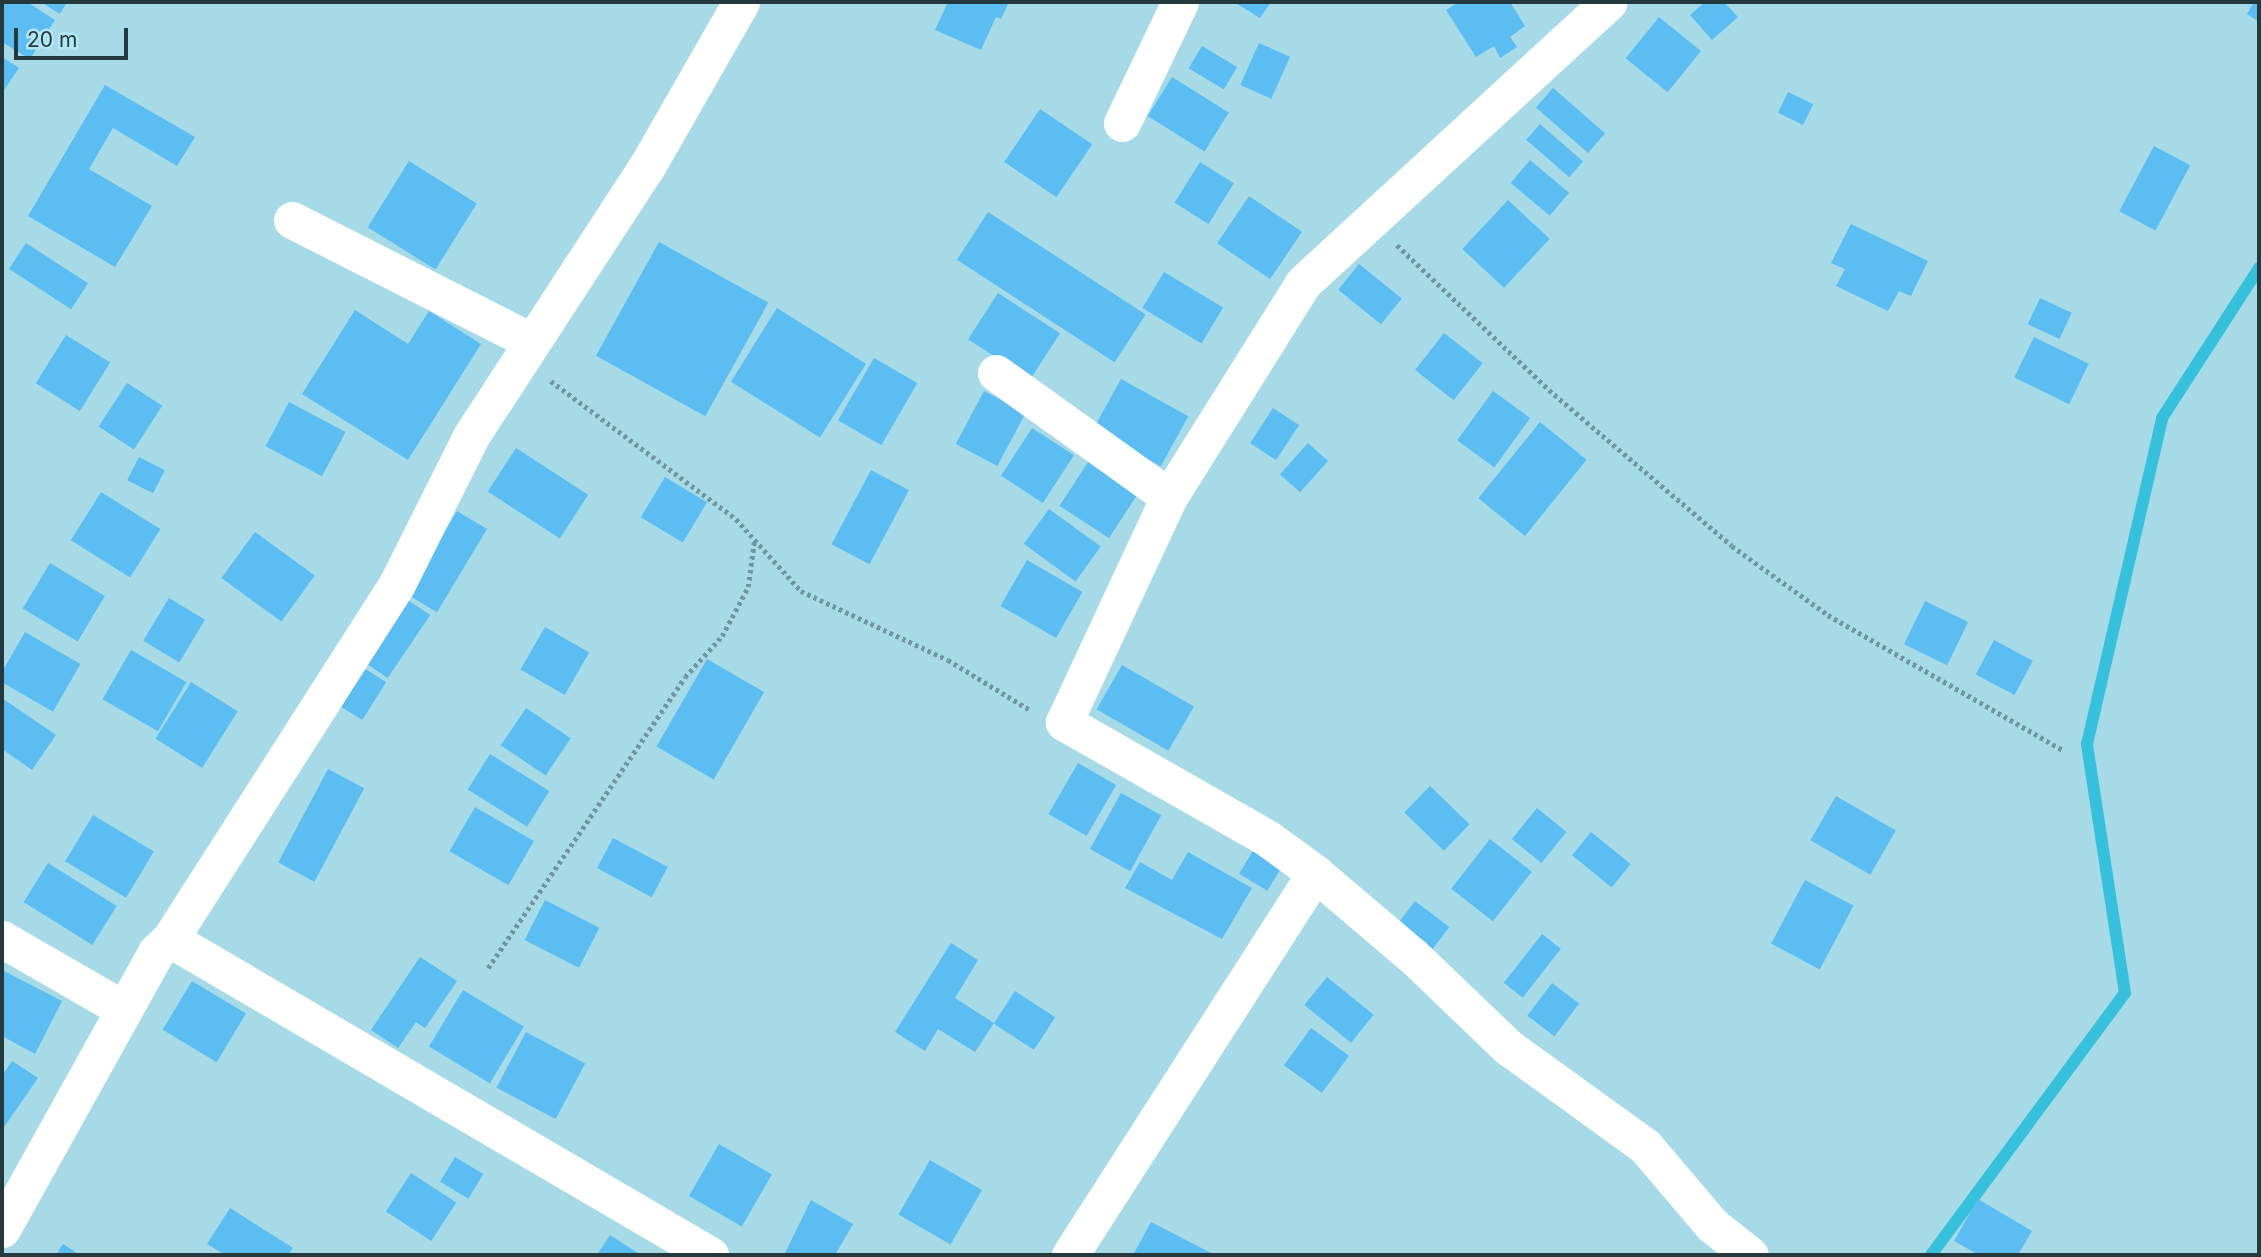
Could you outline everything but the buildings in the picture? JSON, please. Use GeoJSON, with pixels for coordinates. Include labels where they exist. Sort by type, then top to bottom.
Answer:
{"type":"FeatureCollection","features":[{"type":"Feature","properties":{"kind":"street"},"geometry":{"type":"LineString","coordinates":[[2,1229],[156,952],[170,939],[397,584],[471,436],[646,168],[740,2]]}},
{"type":"Feature","properties":{"kind":"street"},"geometry":{"type":"LineString","coordinates":[[1122,123],[1180,2]]}},
{"type":"Feature","properties":{"kind":"street"},"geometry":{"type":"LineString","coordinates":[[1608,2],[1374,223],[1303,283],[1169,497],[1063,722],[1267,838],[1315,873],[1423,965],[1508,1047],[1644,1146],[1712,1225],[1750,1255]]}},
{"type":"Feature","properties":{"kind":"street"},"geometry":{"type":"LineString","coordinates":[[292,220],[527,351]]}},
{"type":"Feature","properties":{"kind":"street"},"geometry":{"type":"LineString","coordinates":[[996,373],[1169,497]]}},
{"type":"Feature","properties":{"kind":"street"},"geometry":{"type":"LineString","coordinates":[[1070,1255],[1315,873]]}},
{"type":"Feature","properties":{"kind":"street"},"geometry":{"type":"LineString","coordinates":[[2,939],[123,1009]]}},
{"type":"Feature","properties":{"kind":"street"},"geometry":{"type":"LineString","coordinates":[[170,939],[710,1255]]}},
{"type":"Feature","properties":{"kind":"path"},"geometry":{"type":"LineString","coordinates":[[1374,223],[1549,390],[1732,546],[1828,615],[2063,750]]}},
{"type":"Feature","properties":{"kind":"path"},"geometry":{"type":"LineString","coordinates":[[527,351],[736,519],[801,591],[947,660],[1035,712],[1063,722]]}},
{"type":"Feature","properties":{"kind":"path"},"geometry":{"type":"LineString","coordinates":[[488,968],[685,677],[722,636],[748,587],[754,541]]}},
{"type":"Feature","properties":{"kind":"waterway"},"geometry":{"type":"LineString","coordinates":[[1931,1255],[2125,993],[2087,744],[2162,418],[2259,268]]}}]}
